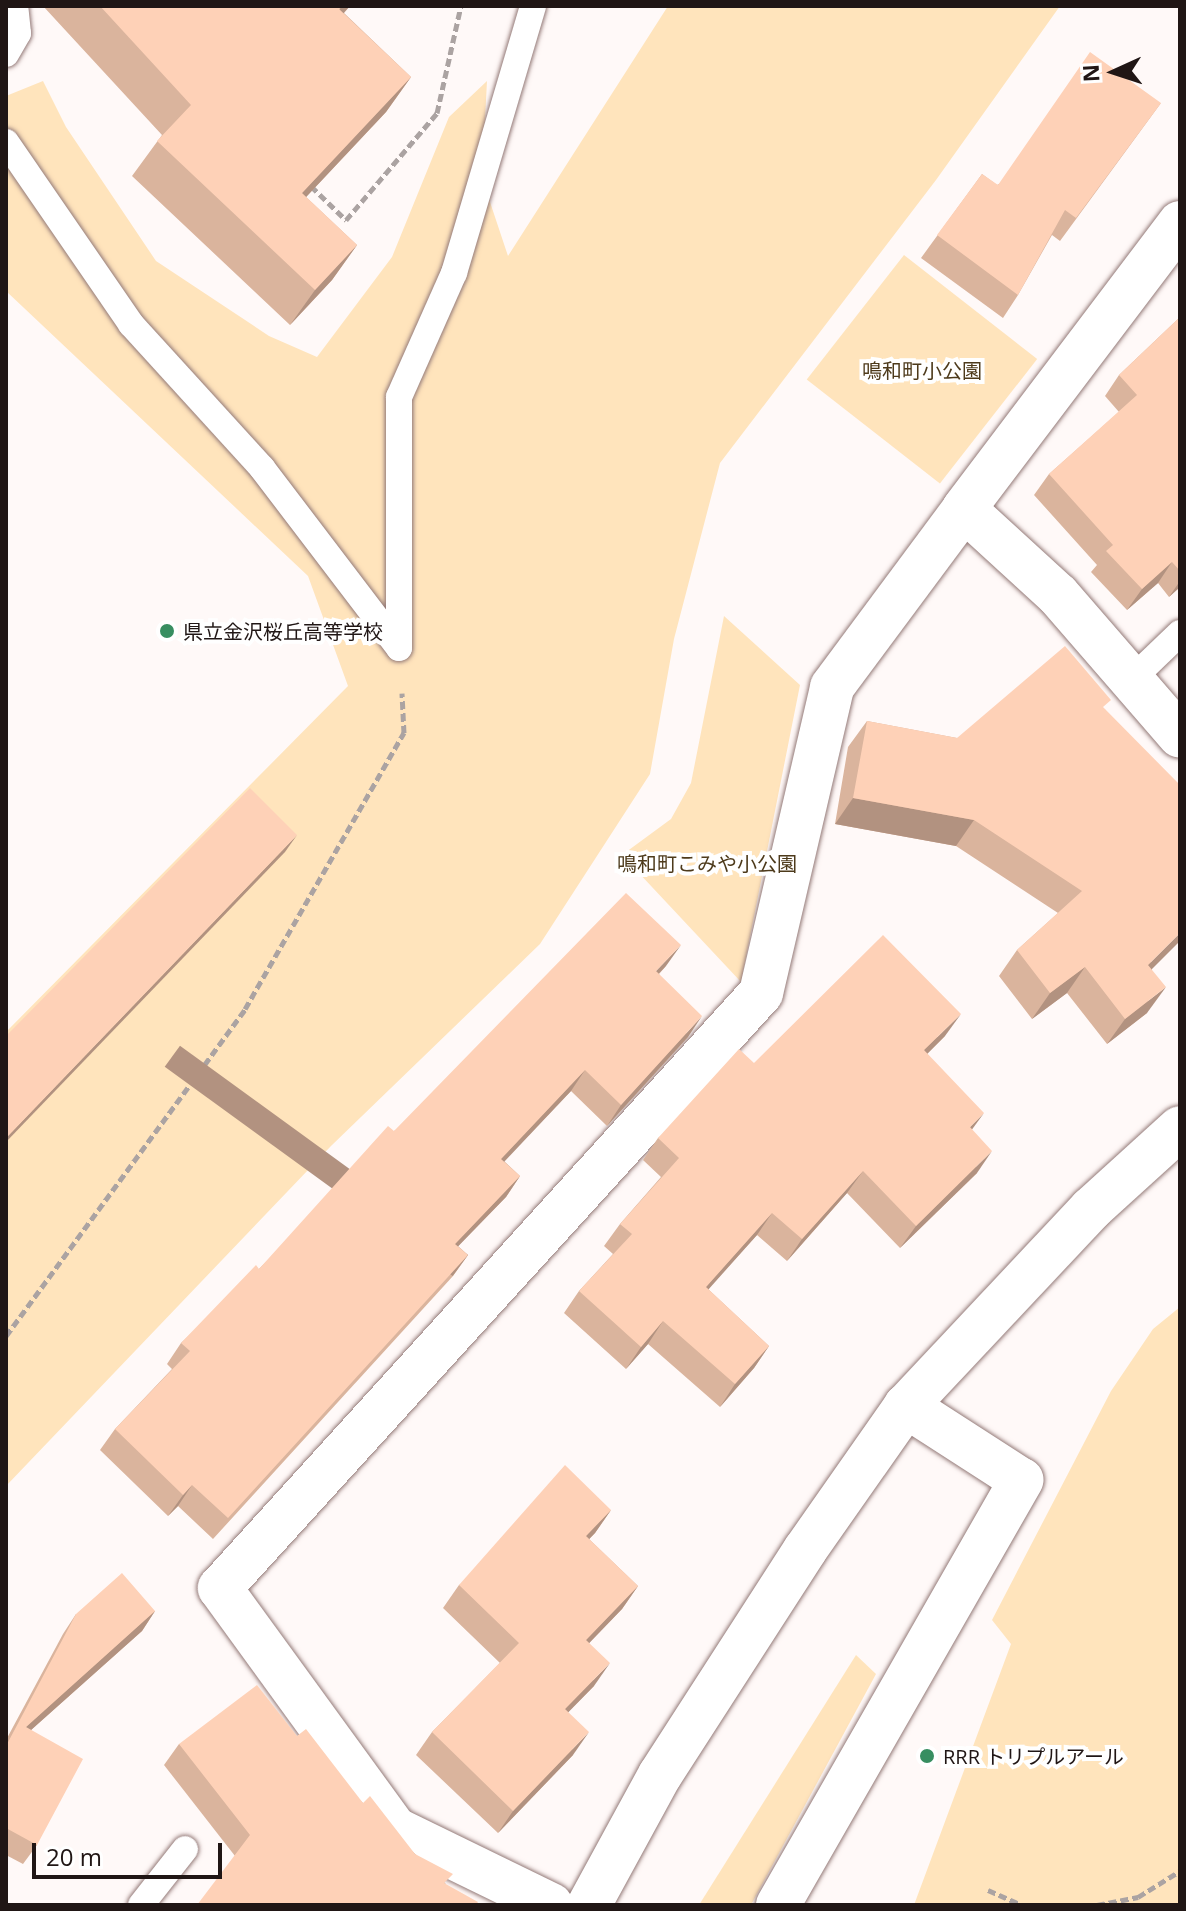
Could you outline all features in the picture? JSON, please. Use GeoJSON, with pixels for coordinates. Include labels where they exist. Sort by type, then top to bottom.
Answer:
{"type":"FeatureCollection","features":[{"type":"Feature","properties":{"kind":"street"},"geometry":{"type":"LineString","coordinates":[[551,1905],[395,1829],[220,1588],[761,993],[832,687],[1180,223]]}},
{"type":"Feature","properties":{"kind":"street"},"geometry":{"type":"LineString","coordinates":[[964,509],[1058,595],[1180,736]]}},
{"type":"Feature","properties":{"kind":"street"},"geometry":{"type":"LineString","coordinates":[[589,1905],[660,1775],[805,1550],[906,1406],[1091,1209],[1180,1128]]}},
{"type":"Feature","properties":{"kind":"street"},"geometry":{"type":"LineString","coordinates":[[778,1905],[1021,1480],[906,1406]]}},
{"type":"Feature","properties":{"kind":"lane"},"geometry":{"type":"LineString","coordinates":[[6,54],[18,33],[15,6]]}},
{"type":"Feature","properties":{"kind":"lane"},"geometry":{"type":"LineString","coordinates":[[399,648],[399,397],[454,273],[533,6]]}},
{"type":"Feature","properties":{"kind":"lane"},"geometry":{"type":"LineString","coordinates":[[6,142],[131,324],[262,468],[399,648]]}},
{"type":"Feature","properties":{"kind":"lane"},"geometry":{"type":"LineString","coordinates":[[1131,680],[1180,633]]}},
{"type":"Feature","properties":{"kind":"lane"},"geometry":{"type":"LineString","coordinates":[[141,1905],[185,1849]]}},
{"type":"Feature","properties":{"kind":"path"},"geometry":{"type":"LineString","coordinates":[[301,177],[346,220],[437,113],[461,6]]}},
{"type":"Feature","properties":{"kind":"path"},"geometry":{"type":"LineString","coordinates":[[6,1336],[245,1009],[348,836],[404,733],[399,648]]}},
{"type":"Feature","properties":{"kind":"path"},"geometry":{"type":"LineString","coordinates":[[1097,1905],[1138,1897],[1180,1871]]}},
{"type":"Feature","properties":{"kind":"path"},"geometry":{"type":"LineString","coordinates":[[988,1890],[1022,1905]]}},
{"type":"Feature","properties":{"kind":"green space"},"geometry":{"type":"Polygon","coordinates":[[[668,6],[1060,6],[936,180],[720,463],[674,639],[650,774],[540,944],[331,1146],[6,1486],[6,1032],[348,686],[308,576],[6,291],[6,96],[43,81],[66,127],[156,261],[269,336],[317,357],[392,257],[449,117],[487,81],[482,178],[508,256],[668,6]]]}},
{"type":"Feature","properties":{"kind":"green space","name":"鳴和町小公園"},"geometry":{"type":"Polygon","coordinates":[[[904,255],[1037,359],[940,484],[807,380],[904,255]]]}},
{"type":"Feature","properties":{"kind":"green space","name":"鳴和町こみや小公園"},"geometry":{"type":"Polygon","coordinates":[[[724,616],[800,685],[741,982],[622,855],[671,819],[691,783],[724,616]]]}},
{"type":"Feature","properties":{"kind":"green space"},"geometry":{"type":"Polygon","coordinates":[[[1180,1307],[1180,1905],[914,1905],[1011,1644],[992,1620],[1111,1391],[1153,1329],[1180,1307]]]}},
{"type":"Feature","properties":{"kind":"green space"},"geometry":{"type":"Polygon","coordinates":[[[856,1655],[876,1674],[751,1905],[699,1905],[856,1655]]]}},
{"type":"Feature","properties":{"kind":"building"},"geometry":{"type":"Polygon","coordinates":[[[100,6],[342,6],[339,9],[411,77],[302,193],[357,245],[315,290],[157,141],[191,105],[100,6]]]}},
{"type":"Feature","properties":{"kind":"building"},"geometry":{"type":"Polygon","coordinates":[[[1090,52],[1161,103],[1076,218],[1065,210],[1018,295],[937,235],[982,174],[998,185],[1090,52]]]}},
{"type":"Feature","properties":{"kind":"building"},"geometry":{"type":"Polygon","coordinates":[[[1180,317],[1180,571],[1172,562],[1142,589],[1106,551],[1113,545],[1049,474],[1137,395],[1119,375],[1180,317]]]}},
{"type":"Feature","properties":{"kind":"building"},"geometry":{"type":"Polygon","coordinates":[[[1065,646],[1111,700],[1103,707],[1180,785],[1180,933],[1148,965],[1166,987],[1125,1019],[1085,967],[1050,993],[1017,950],[1082,891],[974,820],[853,798],[867,721],[957,738],[1065,646]]]}},
{"type":"Feature","properties":{"kind":"building"},"geometry":{"type":"Polygon","coordinates":[[[250,788],[297,835],[6,1138],[6,1036],[250,788]]]}},
{"type":"Feature","properties":{"kind":"building"},"geometry":{"type":"Polygon","coordinates":[[[626,893],[681,945],[656,971],[702,1016],[621,1105],[585,1070],[501,1159],[520,1176],[455,1244],[468,1255],[228,1518],[192,1485],[183,1495],[115,1429],[190,1351],[181,1343],[256,1265],[259,1269],[388,1126],[394,1131],[626,893]]]}},
{"type":"Feature","properties":{"kind":"building"},"geometry":{"type":"Polygon","coordinates":[[[883,935],[961,1014],[924,1050],[984,1113],[970,1127],[992,1151],[916,1226],[863,1171],[802,1239],[772,1213],[706,1287],[769,1346],[735,1384],[663,1321],[641,1347],[579,1291],[632,1234],[620,1224],[679,1158],[658,1138],[739,1049],[754,1063],[883,935]]]}},
{"type":"Feature","properties":{"kind":"building"},"geometry":{"type":"Polygon","coordinates":[[[565,1465],[611,1510],[586,1536],[638,1586],[586,1640],[610,1663],[565,1709],[589,1732],[513,1811],[432,1732],[519,1643],[459,1585],[565,1465]]]}},
{"type":"Feature","properties":{"kind":"building"},"geometry":{"type":"Polygon","coordinates":[[[122,1573],[155,1611],[26,1727],[83,1759],[37,1845],[6,1828],[6,1746],[76,1614],[122,1573]]]}},
{"type":"Feature","properties":{"kind":"building"},"geometry":{"type":"Polygon","coordinates":[[[257,1685],[297,1736],[306,1729],[363,1803],[370,1796],[415,1854],[453,1874],[444,1883],[478,1902],[476,1905],[197,1905],[250,1835],[179,1744],[257,1685]]]}},
{"type":"Feature","properties":{"kind":"place","name":"県立金沢桜丘高等学校"},"geometry":{"type":"Point","coordinates":[167,631]}},
{"type":"Feature","properties":{"kind":"place","name":"RRR トリプルアール"},"geometry":{"type":"Point","coordinates":[927,1756]}}]}
